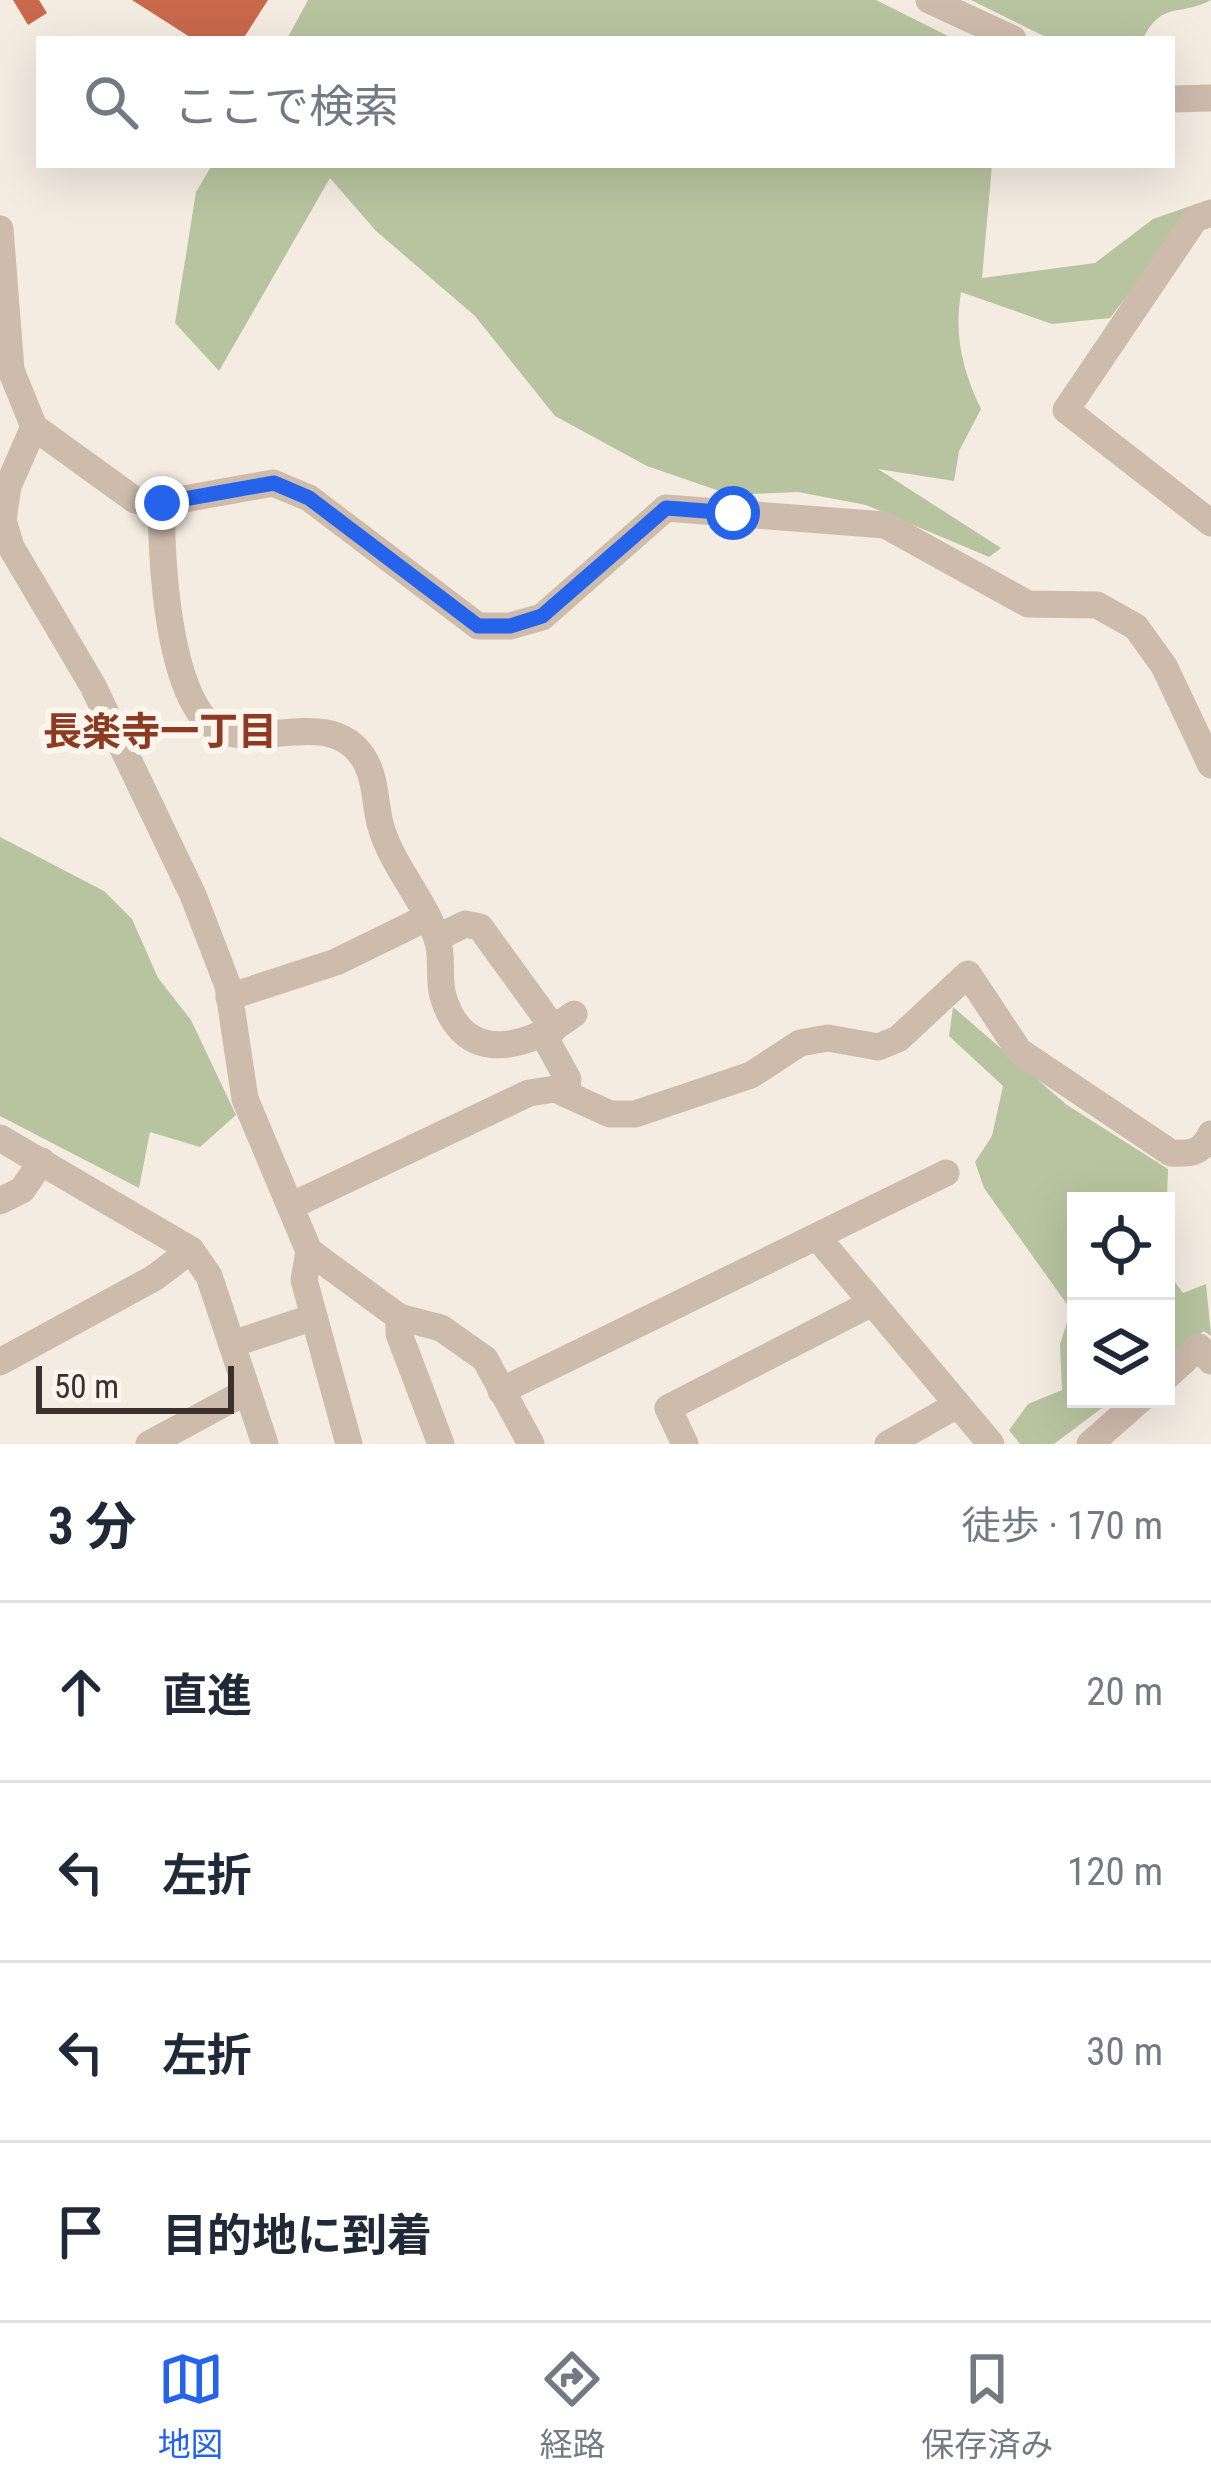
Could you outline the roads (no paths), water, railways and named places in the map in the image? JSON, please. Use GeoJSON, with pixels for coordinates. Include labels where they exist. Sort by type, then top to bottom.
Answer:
{"type":"FeatureCollection","features":[{"type":"Feature","properties":{"kind":"street"},"geometry":{"type":"LineString","coordinates":[[929,0],[1007,36]]}},
{"type":"Feature","properties":{"kind":"street"},"geometry":{"type":"LineString","coordinates":[[1175,99],[1211,98]]}},
{"type":"Feature","properties":{"kind":"street"},"geometry":{"type":"LineString","coordinates":[[1211,213],[1195,219],[1066,410],[1211,523]]}},
{"type":"Feature","properties":{"kind":"street"},"geometry":{"type":"LineString","coordinates":[[0,229],[10,370],[34,427],[122,493],[162,503],[274,483],[309,498],[478,626],[510,626],[542,616],[666,508],[885,525],[1028,604],[1097,605],[1136,627],[1164,666],[1211,764]]}},
{"type":"Feature","properties":{"kind":"street"},"geometry":{"type":"LineString","coordinates":[[34,427],[3,506],[11,547],[103,707],[193,895],[229,997],[245,1099],[309,1251],[304,1280],[349,1444]]}},
{"type":"Feature","properties":{"kind":"street"},"geometry":{"type":"LineString","coordinates":[[162,503],[168,612],[188,688],[205,719],[219,730],[237,733],[305,730],[359,751],[372,773],[389,850],[432,928],[442,994],[452,1017],[471,1036],[500,1047],[558,1026]]}},
{"type":"Feature","properties":{"kind":"street"},"geometry":{"type":"LineString","coordinates":[[229,997],[432,928],[480,927],[558,1026],[568,1079],[566,1094]]}},
{"type":"Feature","properties":{"kind":"street"},"geometry":{"type":"LineString","coordinates":[[291,1206],[529,1093],[556,1089],[610,1114],[635,1114],[751,1075],[800,1042],[828,1038],[878,1047],[898,1039],[968,974],[1018,1051],[1171,1153],[1191,1154],[1204,1148],[1211,1134]]}},
{"type":"Feature","properties":{"kind":"street"},"geometry":{"type":"LineString","coordinates":[[0,1138],[191,1250],[208,1276],[265,1444]]}},
{"type":"Feature","properties":{"kind":"street"},"geometry":{"type":"LineString","coordinates":[[0,1201],[22,1190],[42,1161]]}},
{"type":"Feature","properties":{"kind":"street"},"geometry":{"type":"LineString","coordinates":[[501,1391],[946,1173]]}},
{"type":"Feature","properties":{"kind":"street"},"geometry":{"type":"LineString","coordinates":[[818,1238],[991,1444]]}},
{"type":"Feature","properties":{"kind":"street"},"geometry":{"type":"LineString","coordinates":[[0,1362],[154,1278],[191,1250]]}},
{"type":"Feature","properties":{"kind":"street"},"geometry":{"type":"LineString","coordinates":[[309,1251],[399,1317],[441,1328],[485,1359],[530,1444]]}},
{"type":"Feature","properties":{"kind":"street"},"geometry":{"type":"LineString","coordinates":[[685,1444],[668,1408],[870,1304]]}},
{"type":"Feature","properties":{"kind":"street"},"geometry":{"type":"LineString","coordinates":[[232,1344],[314,1317]]}},
{"type":"Feature","properties":{"kind":"street"},"geometry":{"type":"LineString","coordinates":[[399,1317],[399,1334],[441,1444]]}},
{"type":"Feature","properties":{"kind":"street"},"geometry":{"type":"LineString","coordinates":[[1175,1368],[1199,1347],[1211,1361]]}},
{"type":"Feature","properties":{"kind":"street"},"geometry":{"type":"LineString","coordinates":[[149,1444],[247,1391]]}},
{"type":"Feature","properties":{"kind":"street"},"geometry":{"type":"LineString","coordinates":[[888,1444],[957,1405]]}},
{"type":"Feature","properties":{"kind":"street"},"geometry":{"type":"LineString","coordinates":[[1090,1444],[1131,1408]]}},
{"type":"Feature","properties":{"kind":"district","name":"長楽寺一丁目"},"geometry":{"type":"Point","coordinates":[160,732]}}]}
